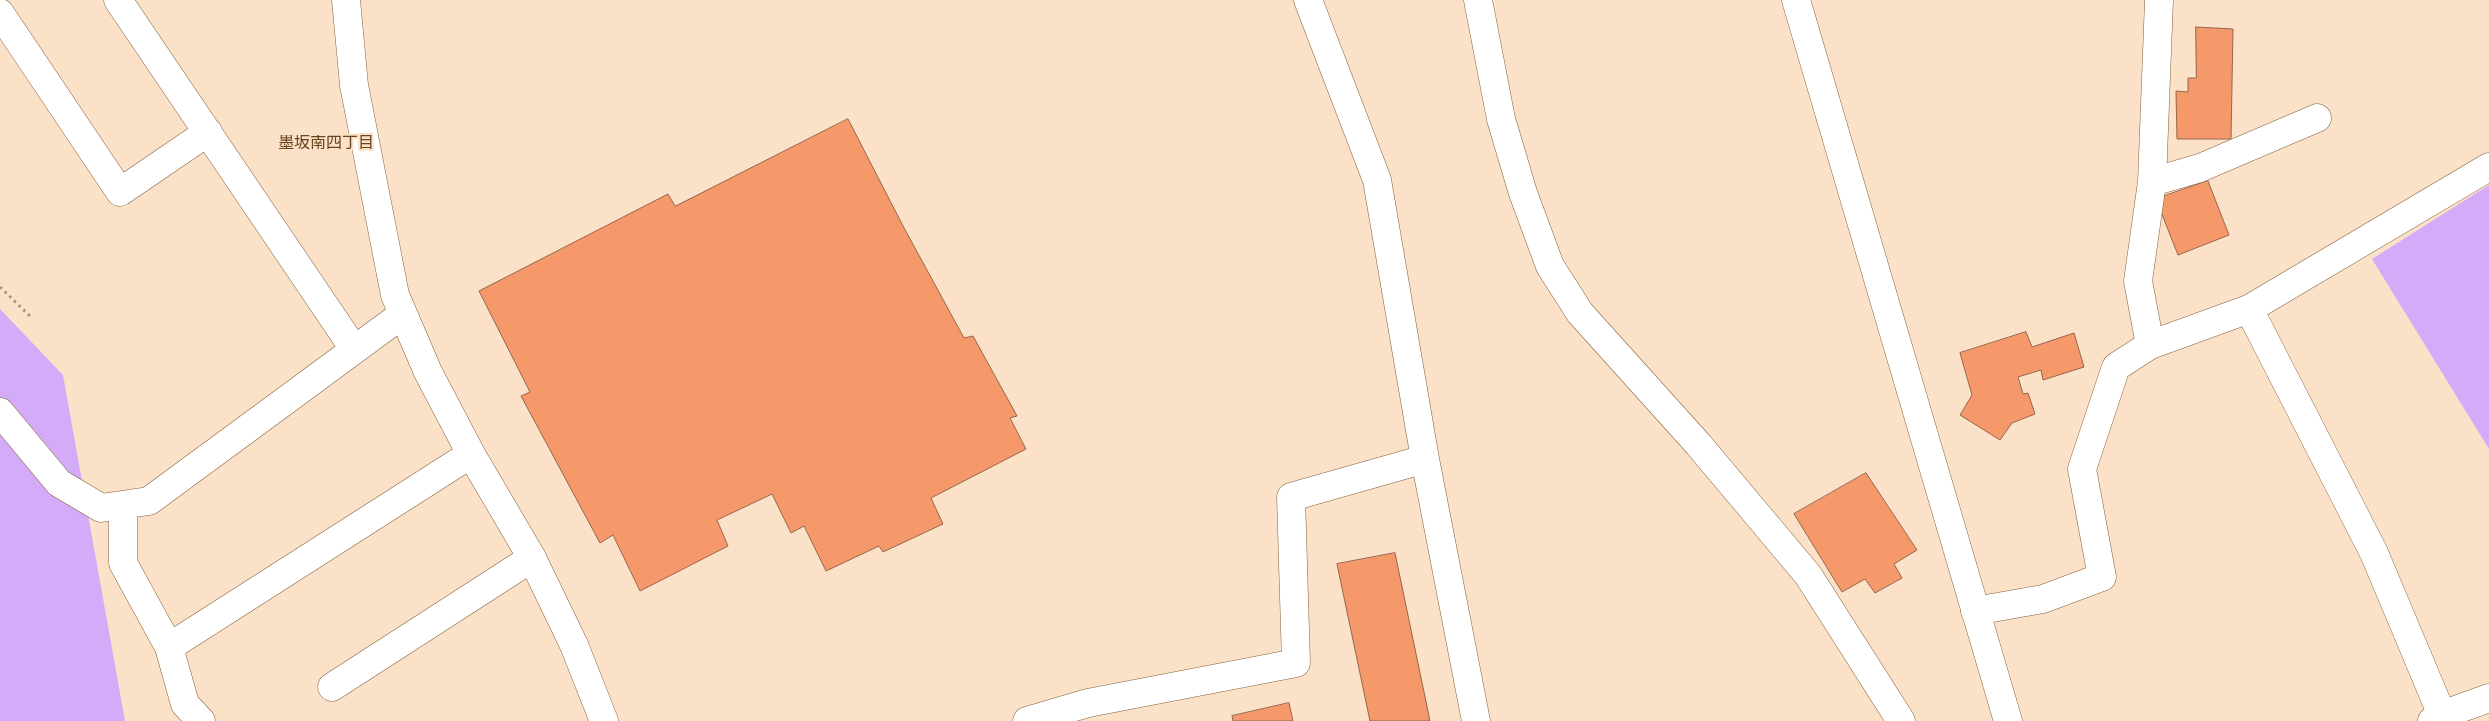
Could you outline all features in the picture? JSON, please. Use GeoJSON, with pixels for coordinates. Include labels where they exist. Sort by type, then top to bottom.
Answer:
{"type":"FeatureCollection","features":[{"type":"Feature","properties":{"kind":"street"},"geometry":{"type":"LineString","coordinates":[[118,0],[354,349]]}},
{"type":"Feature","properties":{"kind":"street"},"geometry":{"type":"LineString","coordinates":[[346,0],[354,85],[395,295],[428,372],[471,454],[532,558],[574,645],[604,721]]}},
{"type":"Feature","properties":{"kind":"street"},"geometry":{"type":"LineString","coordinates":[[1308,0],[1377,180],[1425,459],[1476,721]]}},
{"type":"Feature","properties":{"kind":"street"},"geometry":{"type":"LineString","coordinates":[[1478,0],[1501,119],[1523,193],[1550,266],[1580,313],[1698,444],[1808,575],[1901,721]]}},
{"type":"Feature","properties":{"kind":"street"},"geometry":{"type":"LineString","coordinates":[[1796,0],[2008,721]]}},
{"type":"Feature","properties":{"kind":"street"},"geometry":{"type":"LineString","coordinates":[[2150,345],[2138,281],[2152,182],[2158,0]]}},
{"type":"Feature","properties":{"kind":"street"},"geometry":{"type":"LineString","coordinates":[[0,13],[120,192],[208,132]]}},
{"type":"Feature","properties":{"kind":"street"},"geometry":{"type":"LineString","coordinates":[[2152,182],[2200,168],[2317,118]]}},
{"type":"Feature","properties":{"kind":"street"},"geometry":{"type":"LineString","coordinates":[[1976,611],[2044,599],[2102,577],[2082,469],[2116,367],[2150,345],[2249,309],[2489,167]]}},
{"type":"Feature","properties":{"kind":"street"},"geometry":{"type":"LineString","coordinates":[[2249,309],[2374,553],[2437,718],[2489,698]]}},
{"type":"Feature","properties":{"kind":"street"},"geometry":{"type":"LineString","coordinates":[[0,412],[58,483],[101,508],[149,501],[403,314]]}},
{"type":"Feature","properties":{"kind":"street"},"geometry":{"type":"LineString","coordinates":[[169,647],[471,454]]}},
{"type":"Feature","properties":{"kind":"street"},"geometry":{"type":"LineString","coordinates":[[1026,721],[1088,703],[1296,662],[1291,497],[1425,459]]}},
{"type":"Feature","properties":{"kind":"street"},"geometry":{"type":"LineString","coordinates":[[123,505],[124,562],[169,647],[185,704],[201,721]]}},
{"type":"Feature","properties":{"kind":"street"},"geometry":{"type":"LineString","coordinates":[[332,687],[532,558]]}},
{"type":"Feature","properties":{"kind":"path"},"geometry":{"type":"LineString","coordinates":[[0,287],[31,317]]}},
{"type":"Feature","properties":{"kind":"shaded area"},"geometry":{"type":"Polygon","coordinates":[[[2489,185],[2489,449],[2372,259],[2489,185]]]}},
{"type":"Feature","properties":{"kind":"shaded area"},"geometry":{"type":"Polygon","coordinates":[[[0,309],[63,375],[125,721],[0,721],[0,309]]]}},
{"type":"Feature","properties":{"kind":"building"},"geometry":{"type":"Polygon","coordinates":[[[2196,27],[2233,29],[2231,139],[2177,139],[2176,91],[2188,92],[2188,78],[2196,78],[2196,27]]]}},
{"type":"Feature","properties":{"kind":"building"},"geometry":{"type":"Polygon","coordinates":[[[848,119],[964,338],[973,336],[1017,416],[1010,418],[1026,449],[931,498],[943,524],[883,552],[879,546],[826,571],[804,526],[791,533],[772,494],[717,520],[728,546],[640,591],[613,535],[600,543],[521,396],[530,392],[479,291],[668,194],[675,206],[848,119]]]}},
{"type":"Feature","properties":{"kind":"building"},"geometry":{"type":"Polygon","coordinates":[[[2208,181],[2229,235],[2178,255],[2156,199],[2208,181]]]}},
{"type":"Feature","properties":{"kind":"building"},"geometry":{"type":"Polygon","coordinates":[[[2026,332],[2032,347],[2074,333],[2084,367],[2043,380],[2041,370],[2018,377],[2023,394],[2028,393],[2035,414],[2012,423],[2000,440],[1960,415],[1972,395],[1960,353],[2026,332]]]}},
{"type":"Feature","properties":{"kind":"building"},"geometry":{"type":"Polygon","coordinates":[[[1866,473],[1917,550],[1894,564],[1902,578],[1875,593],[1865,579],[1842,592],[1794,514],[1866,473]]]}},
{"type":"Feature","properties":{"kind":"building"},"geometry":{"type":"Polygon","coordinates":[[[1395,553],[1430,721],[1370,721],[1337,564],[1395,553]]]}},
{"type":"Feature","properties":{"kind":"building"},"geometry":{"type":"Polygon","coordinates":[[[1289,703],[1293,721],[1233,721],[1232,716],[1289,703]]]}},
{"type":"Feature","properties":{"kind":"district","name":"墨坂南四丁目"},"geometry":{"type":"Point","coordinates":[326,144]}}]}
